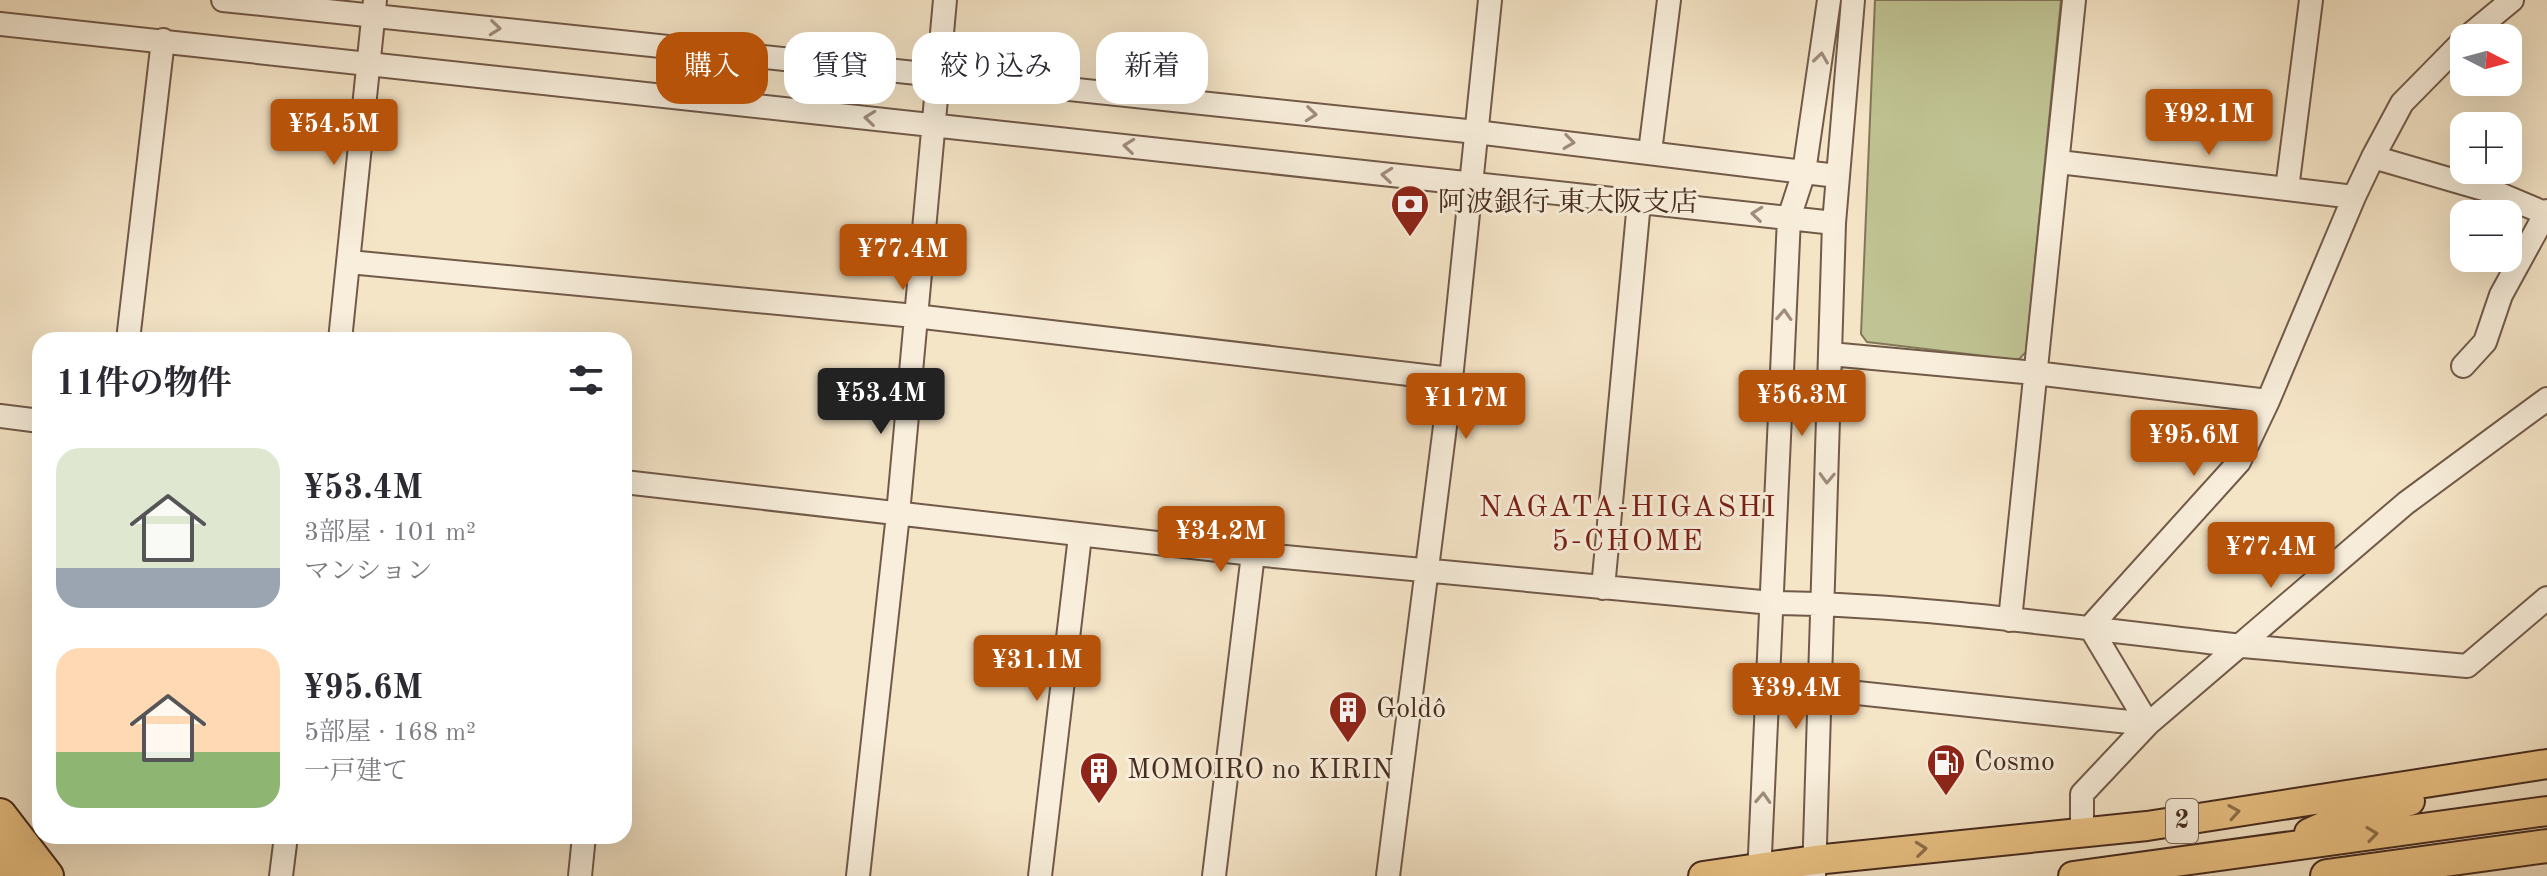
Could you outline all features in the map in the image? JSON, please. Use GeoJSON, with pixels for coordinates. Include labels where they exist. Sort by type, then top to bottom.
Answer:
{"type":"FeatureCollection","features":[{"type":"Feature","properties":{"kind":"highway"},"geometry":{"type":"LineString","coordinates":[[0,815],[47,876]]}},
{"type":"Feature","properties":{"kind":"highway"},"geometry":{"type":"LineString","coordinates":[[2327,876],[2547,846]]}},
{"type":"Feature","properties":{"kind":"highway"},"geometry":{"type":"LineString","coordinates":[[0,857],[15,876]]}},
{"type":"Feature","properties":{"kind":"main road","name":"2"},"geometry":{"type":"LineString","coordinates":[[1703,876],[1815,868],[2147,826],[2543,765]]}},
{"type":"Feature","properties":{"kind":"main road"},"geometry":{"type":"LineString","coordinates":[[2279,847],[2338,820],[2543,765]]}},
{"type":"Feature","properties":{"kind":"main road","name":"2"},"geometry":{"type":"LineString","coordinates":[[2073,876],[2547,811]]}},
{"type":"Feature","properties":{"kind":"street"},"geometry":{"type":"LineString","coordinates":[[223,0],[374,8],[912,72]]}},
{"type":"Feature","properties":{"kind":"street"},"geometry":{"type":"LineString","coordinates":[[942,32],[945,0]]}},
{"type":"Feature","properties":{"kind":"street"},"geometry":{"type":"LineString","coordinates":[[1388,876],[1451,379],[1490,0]]}},
{"type":"Feature","properties":{"kind":"street"},"geometry":{"type":"LineString","coordinates":[[1650,152],[1669,0]]}},
{"type":"Feature","properties":{"kind":"street"},"geometry":{"type":"LineString","coordinates":[[1759,872],[1789,218],[1804,172],[1829,0]]}},
{"type":"Feature","properties":{"kind":"street"},"geometry":{"type":"LineString","coordinates":[[1815,868],[1834,223],[1853,0]]}},
{"type":"Feature","properties":{"kind":"street"},"geometry":{"type":"LineString","coordinates":[[2010,620],[2074,0]]}},
{"type":"Feature","properties":{"kind":"street"},"geometry":{"type":"LineString","coordinates":[[2287,189],[2311,0]]}},
{"type":"Feature","properties":{"kind":"street"},"geometry":{"type":"LineString","coordinates":[[2483,24],[2512,0]]}},
{"type":"Feature","properties":{"kind":"street"},"geometry":{"type":"LineString","coordinates":[[341,332],[374,8]]}},
{"type":"Feature","properties":{"kind":"street"},"geometry":{"type":"LineString","coordinates":[[0,24],[1834,223]]}},
{"type":"Feature","properties":{"kind":"street"},"geometry":{"type":"LineString","coordinates":[[129,332],[163,40]]}},
{"type":"Feature","properties":{"kind":"street"},"geometry":{"type":"LineString","coordinates":[[2090,627],[2239,462],[2373,157],[2402,103],[2450,54]]}},
{"type":"Feature","properties":{"kind":"street"},"geometry":{"type":"LineString","coordinates":[[1080,90],[1476,132],[1837,176]]}},
{"type":"Feature","properties":{"kind":"street"},"geometry":{"type":"LineString","coordinates":[[858,876],[898,514],[934,104]]}},
{"type":"Feature","properties":{"kind":"street"},"geometry":{"type":"LineString","coordinates":[[2373,157],[2497,193],[2547,213],[2501,295],[2485,342],[2463,366]]}},
{"type":"Feature","properties":{"kind":"street"},"geometry":{"type":"LineString","coordinates":[[2059,162],[2354,197]]}},
{"type":"Feature","properties":{"kind":"street"},"geometry":{"type":"LineString","coordinates":[[1603,588],[1639,202]]}},
{"type":"Feature","properties":{"kind":"street"},"geometry":{"type":"LineString","coordinates":[[349,262],[915,316],[1451,379]]}},
{"type":"Feature","properties":{"kind":"street"},"geometry":{"type":"LineString","coordinates":[[1830,354],[2035,373],[2268,401]]}},
{"type":"Feature","properties":{"kind":"street"},"geometry":{"type":"LineString","coordinates":[[2082,833],[2082,794],[2148,724],[2406,503],[2547,399]]}},
{"type":"Feature","properties":{"kind":"street"},"geometry":{"type":"LineString","coordinates":[[0,416],[32,420]]}},
{"type":"Feature","properties":{"kind":"street"},"geometry":{"type":"LineString","coordinates":[[632,483],[1253,554],[1772,603],[1823,604],[2090,627],[2467,666],[2547,598]]}},
{"type":"Feature","properties":{"kind":"street"},"geometry":{"type":"LineString","coordinates":[[1040,876],[1080,536]]}},
{"type":"Feature","properties":{"kind":"street"},"geometry":{"type":"LineString","coordinates":[[1214,876],[1253,554]]}},
{"type":"Feature","properties":{"kind":"street"},"geometry":{"type":"LineString","coordinates":[[2090,627],[2148,724]]}},
{"type":"Feature","properties":{"kind":"street"},"geometry":{"type":"LineString","coordinates":[[1820,689],[2148,724]]}},
{"type":"Feature","properties":{"kind":"street"},"geometry":{"type":"LineString","coordinates":[[281,876],[285,844]]}},
{"type":"Feature","properties":{"kind":"street"},"geometry":{"type":"LineString","coordinates":[[580,876],[583,844]]}},
{"type":"Feature","properties":{"kind":"green space"},"geometry":{"type":"Polygon","coordinates":[[[1875,0],[2061,0],[2026,352],[2018,360],[1867,342],[1861,334],[1875,0]]]}},
{"type":"Feature","properties":{"kind":"place","name":"阿波銀行 東大阪支店"},"geometry":{"type":"Point","coordinates":[1410,238]}},
{"type":"Feature","properties":{"kind":"place","name":"Goldô"},"geometry":{"type":"Point","coordinates":[1348,744]}},
{"type":"Feature","properties":{"kind":"place","name":"Cosmo"},"geometry":{"type":"Point","coordinates":[1946,797]}},
{"type":"Feature","properties":{"kind":"place","name":"MOMOIRO no KIRIN"},"geometry":{"type":"Point","coordinates":[1099,805]}},
{"type":"Feature","properties":{"kind":"district","name":"NAGATA-HIGASHI 5-CHOME"},"geometry":{"type":"Point","coordinates":[1628,525]}}]}
